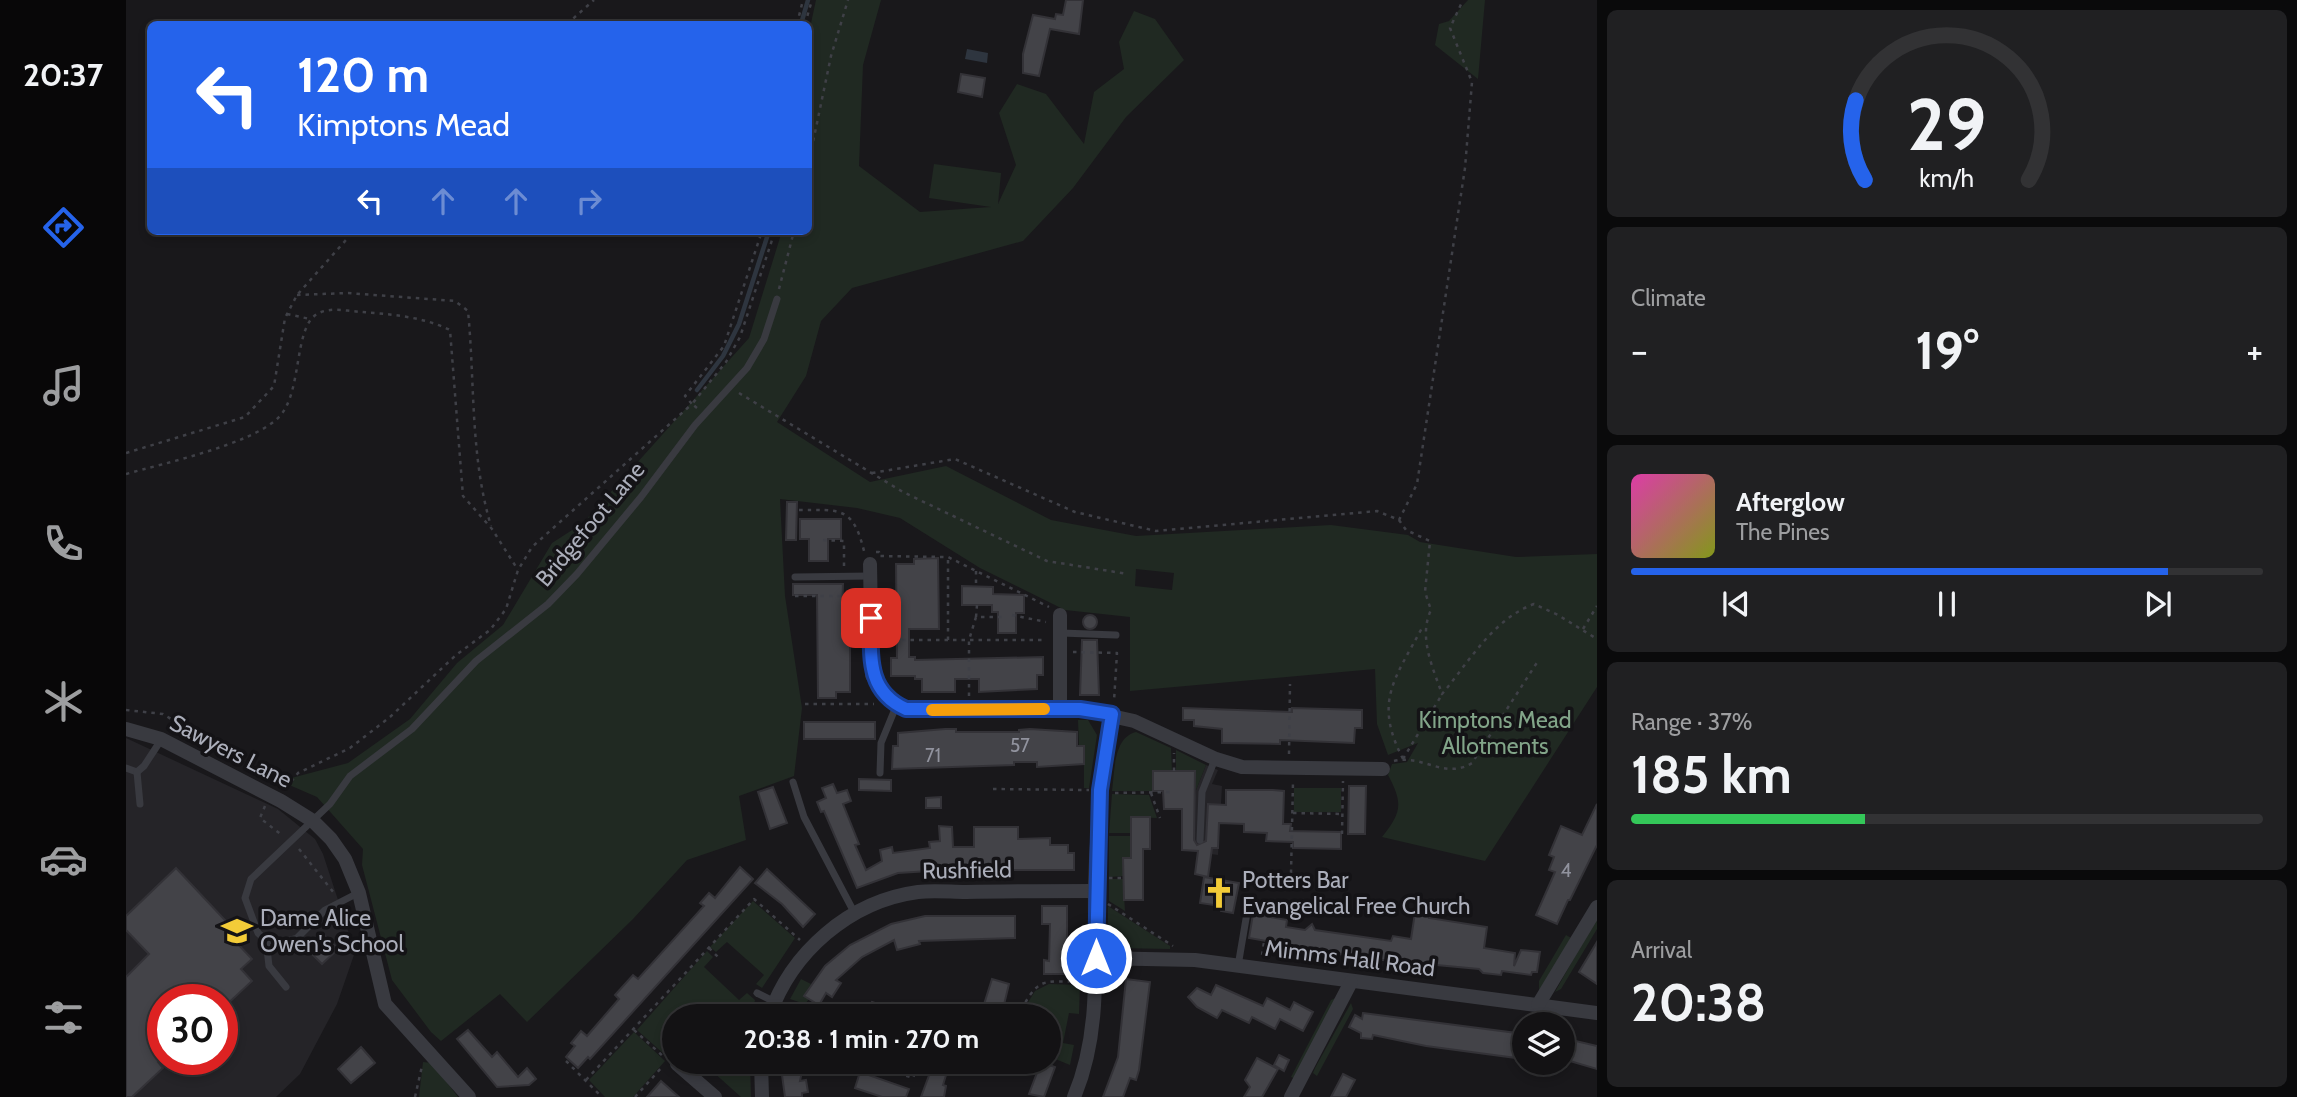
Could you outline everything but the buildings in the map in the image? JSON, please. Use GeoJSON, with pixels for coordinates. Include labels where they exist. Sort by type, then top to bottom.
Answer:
{"type":"FeatureCollection","features":[{"type":"Feature","properties":{"kind":"street"},"geometry":{"type":"LineString","coordinates":[[868,564],[872,675],[891,700],[916,710],[1060,709],[1112,714],[1147,726],[1216,759],[1242,766],[1383,769]]}},
{"type":"Feature","properties":{"kind":"street"},"geometry":{"type":"LineString","coordinates":[[1060,709],[1061,633]]}},
{"type":"Feature","properties":{"kind":"street"},"geometry":{"type":"LineString","coordinates":[[1074,1097],[1091,1042],[1097,982],[1095,893],[1100,791],[1112,714]]}},
{"type":"Feature","properties":{"kind":"street","name":"Sawyers Lane"},"geometry":{"type":"LineString","coordinates":[[126,729],[161,739],[277,799],[313,821],[345,859],[359,893],[385,1004],[469,1097]]}},
{"type":"Feature","properties":{"kind":"street","name":"Rushfield"},"geometry":{"type":"LineString","coordinates":[[778,1004],[787,978],[809,949],[831,929],[855,914],[918,892],[1095,893]]}},
{"type":"Feature","properties":{"kind":"street"},"geometry":{"type":"LineString","coordinates":[[1538,1005],[1597,907]]}},
{"type":"Feature","properties":{"kind":"street","name":"Mimms Hall Road"},"geometry":{"type":"LineString","coordinates":[[1096,958],[1195,960],[1597,1013]]}},
{"type":"Feature","properties":{"kind":"street"},"geometry":{"type":"LineString","coordinates":[[1291,1097],[1351,982]]}},
{"type":"Feature","properties":{"kind":"street"},"geometry":{"type":"LineString","coordinates":[[686,1074],[715,1097]]}},
{"type":"Feature","properties":{"kind":"street"},"geometry":{"type":"LineString","coordinates":[[761,1074],[762,1097]]}},
{"type":"Feature","properties":{"kind":"lane","name":"Bridgefoot Lane"},"geometry":{"type":"LineString","coordinates":[[286,987],[270,966],[267,940],[258,933],[248,909],[248,884],[330,804],[350,776],[412,729],[476,661],[548,604],[577,574],[705,414],[747,369],[764,339],[778,299]]}},
{"type":"Feature","properties":{"kind":"lane"},"geometry":{"type":"LineString","coordinates":[[795,577],[845,576],[868,564]]}},
{"type":"Feature","properties":{"kind":"lane"},"geometry":{"type":"LineString","coordinates":[[1061,633],[1116,635]]}},
{"type":"Feature","properties":{"kind":"lane"},"geometry":{"type":"LineString","coordinates":[[880,773],[881,743],[891,700]]}},
{"type":"Feature","properties":{"kind":"lane"},"geometry":{"type":"LineString","coordinates":[[137,772],[144,766],[161,739]]}},
{"type":"Feature","properties":{"kind":"lane"},"geometry":{"type":"LineString","coordinates":[[1200,840],[1202,792],[1216,759]]}},
{"type":"Feature","properties":{"kind":"lane"},"geometry":{"type":"LineString","coordinates":[[126,768],[137,772]]}},
{"type":"Feature","properties":{"kind":"lane"},"geometry":{"type":"LineString","coordinates":[[137,772],[140,804]]}},
{"type":"Feature","properties":{"kind":"lane"},"geometry":{"type":"LineString","coordinates":[[793,782],[804,817],[855,914]]}},
{"type":"Feature","properties":{"kind":"lane"},"geometry":{"type":"LineString","coordinates":[[267,940],[291,941],[326,909],[359,893]]}},
{"type":"Feature","properties":{"kind":"lane"},"geometry":{"type":"LineString","coordinates":[[1238,966],[1248,907],[1284,912]]}},
{"type":"Feature","properties":{"kind":"lane"},"geometry":{"type":"LineString","coordinates":[[757,993],[767,1004]]}},
{"type":"Feature","properties":{"kind":"path"},"geometry":{"type":"LineString","coordinates":[[570,21],[594,0]]}},
{"type":"Feature","properties":{"kind":"path"},"geometry":{"type":"LineString","coordinates":[[798,21],[803,0]]}},
{"type":"Feature","properties":{"kind":"path"},"geometry":{"type":"LineString","coordinates":[[806,21],[812,0]]}},
{"type":"Feature","properties":{"kind":"path"},"geometry":{"type":"LineString","coordinates":[[812,147],[831,55],[848,0]]}},
{"type":"Feature","properties":{"kind":"path"},"geometry":{"type":"LineString","coordinates":[[1399,520],[1417,484],[1465,167],[1472,82],[1450,28],[1463,0]]}},
{"type":"Feature","properties":{"kind":"path"},"geometry":{"type":"LineString","coordinates":[[126,453],[246,417],[274,386],[287,314],[297,295],[350,235]]}},
{"type":"Feature","properties":{"kind":"path"},"geometry":{"type":"LineString","coordinates":[[705,414],[685,396],[724,346],[761,235]]}},
{"type":"Feature","properties":{"kind":"path"},"geometry":{"type":"LineString","coordinates":[[286,838],[260,818],[288,782],[298,773],[350,748],[390,717],[456,655],[495,625],[506,609],[517,570],[532,547],[692,404],[726,362],[740,337],[774,235]]}},
{"type":"Feature","properties":{"kind":"path"},"geometry":{"type":"LineString","coordinates":[[778,299],[793,235]]}},
{"type":"Feature","properties":{"kind":"path"},"geometry":{"type":"LineString","coordinates":[[297,295],[348,293],[454,301],[468,311],[476,445],[483,500],[492,529]]}},
{"type":"Feature","properties":{"kind":"path"},"geometry":{"type":"LineString","coordinates":[[126,474],[232,444],[277,419],[290,402],[302,344],[310,319],[317,313],[331,310],[367,312],[437,324],[450,330],[463,496],[492,529],[517,570]]}},
{"type":"Feature","properties":{"kind":"path"},"geometry":{"type":"LineString","coordinates":[[287,314],[310,319]]}},
{"type":"Feature","properties":{"kind":"path"},"geometry":{"type":"LineString","coordinates":[[730,388],[903,492],[1048,561],[1128,574]]}},
{"type":"Feature","properties":{"kind":"path"},"geometry":{"type":"LineString","coordinates":[[872,473],[955,459],[1075,512],[1156,531],[1377,511],[1399,520],[1406,530],[1430,541],[1425,592],[1431,610],[1397,676],[1386,709],[1389,732],[1402,759],[1449,771],[1461,770],[1472,763],[1538,661]]}},
{"type":"Feature","properties":{"kind":"path"},"geometry":{"type":"LineString","coordinates":[[799,510],[841,510],[850,516],[868,564],[879,552],[879,556],[948,557],[1041,601],[1061,633]]}},
{"type":"Feature","properties":{"kind":"path"},"geometry":{"type":"LineString","coordinates":[[823,540],[844,541],[845,576]]}},
{"type":"Feature","properties":{"kind":"path"},"geometry":{"type":"LineString","coordinates":[[948,557],[948,640]]}},
{"type":"Feature","properties":{"kind":"path"},"geometry":{"type":"LineString","coordinates":[[976,571],[976,587]]}},
{"type":"Feature","properties":{"kind":"path"},"geometry":{"type":"LineString","coordinates":[[795,596],[870,596]]}},
{"type":"Feature","properties":{"kind":"path"},"geometry":{"type":"LineString","coordinates":[[1402,759],[1441,694],[1498,625],[1520,609],[1534,604],[1597,639]]}},
{"type":"Feature","properties":{"kind":"path"},"geometry":{"type":"LineString","coordinates":[[969,710],[969,640],[977,605]]}},
{"type":"Feature","properties":{"kind":"path"},"geometry":{"type":"LineString","coordinates":[[1583,629],[1597,606]]}},
{"type":"Feature","properties":{"kind":"path"},"geometry":{"type":"LineString","coordinates":[[1012,615],[1117,653],[1115,695]]}},
{"type":"Feature","properties":{"kind":"path"},"geometry":{"type":"LineString","coordinates":[[976,617],[1005,617]]}},
{"type":"Feature","properties":{"kind":"path"},"geometry":{"type":"LineString","coordinates":[[1424,624],[1429,655],[1441,694]]}},
{"type":"Feature","properties":{"kind":"path"},"geometry":{"type":"LineString","coordinates":[[871,640],[969,640],[1061,633]]}},
{"type":"Feature","properties":{"kind":"path"},"geometry":{"type":"LineString","coordinates":[[1290,684],[1291,873]]}},
{"type":"Feature","properties":{"kind":"path"},"geometry":{"type":"LineString","coordinates":[[805,704],[876,704],[891,700]]}},
{"type":"Feature","properties":{"kind":"path"},"geometry":{"type":"LineString","coordinates":[[126,710],[163,714],[217,748],[277,777],[277,799]]}},
{"type":"Feature","properties":{"kind":"path"},"geometry":{"type":"LineString","coordinates":[[1342,834],[1343,768]]}},
{"type":"Feature","properties":{"kind":"path"},"geometry":{"type":"LineString","coordinates":[[993,789],[1171,792]]}},
{"type":"Feature","properties":{"kind":"path"},"geometry":{"type":"LineString","coordinates":[[1152,793],[1160,818]]}},
{"type":"Feature","properties":{"kind":"path"},"geometry":{"type":"LineString","coordinates":[[1292,813],[1343,814]]}},
{"type":"Feature","properties":{"kind":"path"},"geometry":{"type":"LineString","coordinates":[[1095,893],[1176,948]]}},
{"type":"Feature","properties":{"kind":"path"},"geometry":{"type":"LineString","coordinates":[[586,1080],[754,899],[809,949]]}},
{"type":"Feature","properties":{"kind":"path"},"geometry":{"type":"LineString","coordinates":[[1262,955],[1264,942]]}},
{"type":"Feature","properties":{"kind":"path"},"geometry":{"type":"LineString","coordinates":[[709,948],[720,959]]}},
{"type":"Feature","properties":{"kind":"path"},"geometry":{"type":"LineString","coordinates":[[1024,1004],[1031,990],[1044,981],[1097,982]]}},
{"type":"Feature","properties":{"kind":"path"},"geometry":{"type":"LineString","coordinates":[[634,1030],[662,1054]]}},
{"type":"Feature","properties":{"kind":"path"},"geometry":{"type":"LineString","coordinates":[[566,1060],[603,1097]]}},
{"type":"Feature","properties":{"kind":"path"},"geometry":{"type":"LineString","coordinates":[[415,1097],[422,1065]]}},
{"type":"Feature","properties":{"kind":"path"},"geometry":{"type":"LineString","coordinates":[[635,1097],[662,1072]]}},
{"type":"Feature","properties":{"kind":"shaded area"},"geometry":{"type":"Polygon","coordinates":[[[967,49],[988,53],[987,63],[965,59],[967,49]]]}},
{"type":"Feature","properties":{"kind":"shaded area","name":"Dame Alice Owen's School"},"geometry":{"type":"Polygon","coordinates":[[[126,738],[278,809],[315,839],[323,854],[355,952],[337,1004],[300,1074],[276,1097],[126,1097],[126,738]]]}},
{"type":"Feature","properties":{"kind":"shaded area"},"geometry":{"type":"Polygon","coordinates":[[[1206,765],[1218,770],[1212,784],[1222,786],[1218,855],[1182,850],[1182,809],[1193,809],[1196,790],[1206,765]]]}},
{"type":"Feature","properties":{"kind":"green space","name":"Kimptons Mead Allotments"},"geometry":{"type":"Polygon","coordinates":[[[816,0],[881,0],[863,65],[859,166],[920,212],[991,207],[929,198],[934,164],[1001,173],[998,204],[1016,165],[999,113],[1017,84],[1046,94],[1084,144],[1094,92],[1124,69],[1119,42],[1134,11],[1155,19],[1184,60],[1126,117],[1073,188],[1023,241],[852,288],[821,321],[806,376],[777,422],[870,482],[946,466],[1051,520],[1136,536],[1331,525],[1408,535],[1420,542],[1516,557],[1597,554],[1597,687],[1485,861],[1382,837],[1397,814],[1398,807],[1396,793],[1388,775],[1392,764],[1407,762],[1418,743],[1388,755],[1377,724],[1375,669],[1130,691],[1130,617],[1065,610],[980,568],[900,518],[857,508],[780,499],[785,596],[802,708],[794,776],[739,796],[746,840],[687,860],[633,919],[527,1022],[500,994],[441,1041],[431,1032],[392,980],[362,865],[363,849],[317,797],[280,781],[348,763],[410,719],[457,663],[503,625],[552,543],[583,523],[749,338],[781,235],[812,235],[811,21],[816,0]],[[1136,569],[1135,586],[1172,590],[1174,573],[1136,569]]]}},
{"type":"Feature","properties":{"kind":"green space"},"geometry":{"type":"Polygon","coordinates":[[[1468,0],[1485,0],[1478,79],[1435,45],[1439,24],[1449,21],[1468,0]]]}},
{"type":"Feature","properties":{"kind":"green space"},"geometry":{"type":"Polygon","coordinates":[[[1078,720],[1088,720],[1097,735],[1089,788],[1084,788],[1084,746],[1079,746],[1078,720]]]}},
{"type":"Feature","properties":{"kind":"green space"},"geometry":{"type":"Polygon","coordinates":[[[1136,732],[1171,748],[1172,771],[1153,771],[1153,791],[1112,791],[1119,748],[1128,735],[1136,732]]]}},
{"type":"Feature","properties":{"kind":"green space"},"geometry":{"type":"Polygon","coordinates":[[[1176,750],[1206,765],[1196,790],[1195,771],[1176,771],[1176,750]]]}},
{"type":"Feature","properties":{"kind":"green space"},"geometry":{"type":"Polygon","coordinates":[[[1294,788],[1341,788],[1341,812],[1294,812],[1294,788]]]}},
{"type":"Feature","properties":{"kind":"green space"},"geometry":{"type":"Polygon","coordinates":[[[1112,794],[1149,795],[1157,818],[1132,817],[1131,833],[1109,833],[1112,794]]]}},
{"type":"Feature","properties":{"kind":"green space"},"geometry":{"type":"Polygon","coordinates":[[[1109,836],[1131,836],[1132,857],[1123,858],[1124,876],[1109,877],[1109,836]]]}},
{"type":"Feature","properties":{"kind":"green space"},"geometry":{"type":"Polygon","coordinates":[[[1109,879],[1123,879],[1125,911],[1109,901],[1109,879]]]}},
{"type":"Feature","properties":{"kind":"green space"},"geometry":{"type":"Polygon","coordinates":[[[753,901],[795,938],[762,988],[756,984],[764,975],[727,942],[716,952],[710,947],[753,901]]]}},
{"type":"Feature","properties":{"kind":"green space"},"geometry":{"type":"Polygon","coordinates":[[[1108,906],[1170,946],[1170,949],[1117,948],[1108,941],[1108,906]]]}},
{"type":"Feature","properties":{"kind":"green space"},"geometry":{"type":"Polygon","coordinates":[[[1597,917],[1597,929],[1561,989],[1555,992],[1597,917]]]}},
{"type":"Feature","properties":{"kind":"green space"},"geometry":{"type":"Polygon","coordinates":[[[1566,935],[1571,938],[1539,992],[1539,981],[1566,935]]]}},
{"type":"Feature","properties":{"kind":"green space"},"geometry":{"type":"Polygon","coordinates":[[[707,951],[713,957],[704,967],[739,1000],[747,993],[755,1000],[754,1004],[662,1004],[662,1052],[637,1030],[707,951]]]}},
{"type":"Feature","properties":{"kind":"green space"},"geometry":{"type":"Polygon","coordinates":[[[801,979],[811,984],[804,995],[809,999],[805,1004],[790,999],[801,979]]]}},
{"type":"Feature","properties":{"kind":"green space"},"geometry":{"type":"Polygon","coordinates":[[[1049,984],[1080,985],[1079,1014],[1069,1013],[1063,1043],[1074,1045],[1070,1065],[1061,1061],[1061,1004],[1027,1004],[1035,991],[1049,984]]]}},
{"type":"Feature","properties":{"kind":"green space"},"geometry":{"type":"Polygon","coordinates":[[[1338,997],[1296,1079],[1291,1077],[1331,1000],[1338,997]]]}},
{"type":"Feature","properties":{"kind":"green space"},"geometry":{"type":"Polygon","coordinates":[[[1351,1003],[1353,1009],[1317,1076],[1313,1073],[1315,1068],[1351,1003]]]}},
{"type":"Feature","properties":{"kind":"green space"},"geometry":{"type":"Polygon","coordinates":[[[634,1032],[662,1058],[662,1064],[633,1097],[605,1097],[589,1080],[634,1032]]]}},
{"type":"Feature","properties":{"kind":"green space"},"geometry":{"type":"Polygon","coordinates":[[[423,1062],[432,1063],[458,1097],[419,1097],[423,1062]]]}},
{"type":"Feature","properties":{"kind":"green space"},"geometry":{"type":"Polygon","coordinates":[[[715,1074],[750,1074],[751,1097],[741,1097],[715,1074]]]}},
{"type":"Feature","properties":{"kind":"waterway"},"geometry":{"type":"LineString","coordinates":[[802,21],[808,0]]}},
{"type":"Feature","properties":{"kind":"waterway"},"geometry":{"type":"LineString","coordinates":[[697,390],[723,356],[739,324],[768,235]]}},
{"type":"Feature","properties":{"kind":"slow traffic"},"geometry":{"type":"LineString","coordinates":[[932,710],[1044,709]]}},
{"type":"Feature","properties":{"kind":"place","name":"Potters Bar Evangelical Free Church"},"geometry":{"type":"Point","coordinates":[1219,893]}},
{"type":"Feature","properties":{"kind":"place","name":"Dame Alice Owen's School"},"geometry":{"type":"Point","coordinates":[237,931]}},
{"type":"Feature","properties":{"kind":"route"},"geometry":{"type":"LineString","coordinates":[[871,618],[872,675],[890,701],[906,709],[1080,709],[1112,714],[1100,790],[1095,891],[1096,958]]}}]}
